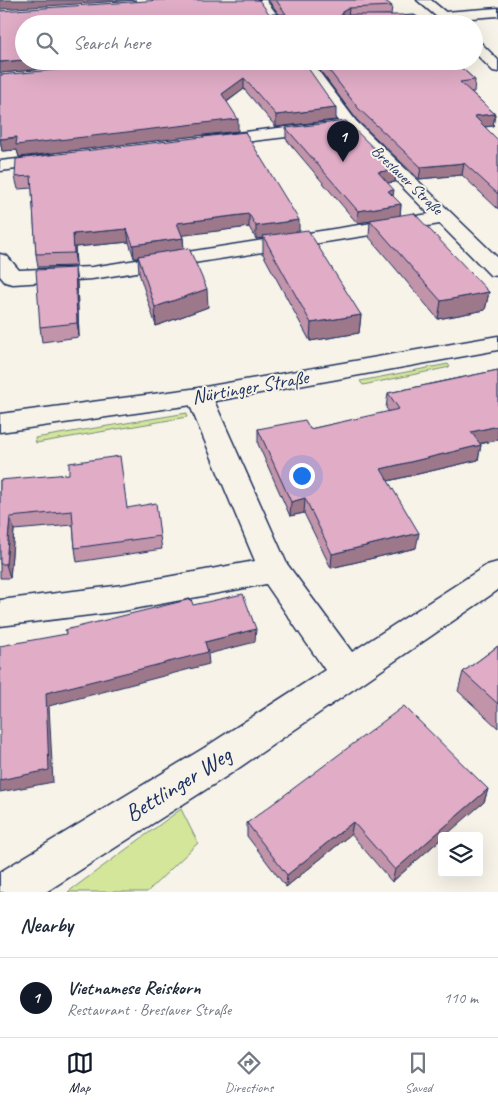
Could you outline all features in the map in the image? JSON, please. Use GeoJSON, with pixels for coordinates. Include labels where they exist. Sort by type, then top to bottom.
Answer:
{"type":"FeatureCollection","features":[{"type":"Feature","properties":{"kind":"street"},"geometry":{"type":"LineString","coordinates":[[260,0],[271,15]]}},
{"type":"Feature","properties":{"kind":"street"},"geometry":{"type":"LineString","coordinates":[[423,0],[442,15]]}},
{"type":"Feature","properties":{"kind":"street"},"geometry":{"type":"LineString","coordinates":[[480,15],[498,12]]}},
{"type":"Feature","properties":{"kind":"street"},"geometry":{"type":"LineString","coordinates":[[483,53],[498,68]]}},
{"type":"Feature","properties":{"kind":"street","name":"Breslauer Straße"},"geometry":{"type":"LineString","coordinates":[[309,70],[350,125],[498,270]]}},
{"type":"Feature","properties":{"kind":"street"},"geometry":{"type":"LineString","coordinates":[[193,143],[350,125]]}},
{"type":"Feature","properties":{"kind":"street"},"geometry":{"type":"LineString","coordinates":[[0,166],[68,158]]}},
{"type":"Feature","properties":{"kind":"street"},"geometry":{"type":"LineString","coordinates":[[0,260],[1,265],[13,277],[44,278],[92,273],[446,217]]}},
{"type":"Feature","properties":{"kind":"street","name":"Nürtinger Straße"},"geometry":{"type":"LineString","coordinates":[[0,423],[199,396],[498,343]]}},
{"type":"Feature","properties":{"kind":"street"},"geometry":{"type":"LineString","coordinates":[[199,396],[274,570],[349,674]]}},
{"type":"Feature","properties":{"kind":"street"},"geometry":{"type":"LineString","coordinates":[[0,612],[123,598],[274,570]]}},
{"type":"Feature","properties":{"kind":"street","name":"Bettlinger Weg"},"geometry":{"type":"LineString","coordinates":[[7,892],[217,761],[498,574]]}},
{"type":"Feature","properties":{"kind":"green space"},"geometry":{"type":"Polygon","coordinates":[[[448,364],[450,367],[363,385],[360,381],[448,364]]]}},
{"type":"Feature","properties":{"kind":"green space"},"geometry":{"type":"Polygon","coordinates":[[[187,413],[187,417],[36,443],[35,438],[187,413]]]}},
{"type":"Feature","properties":{"kind":"green space"},"geometry":{"type":"Polygon","coordinates":[[[181,809],[198,843],[147,892],[68,892],[181,809]]]}},
{"type":"Feature","properties":{"kind":"building"},"geometry":{"type":"Polygon","coordinates":[[[160,0],[259,0],[270,15],[15,15],[15,61],[0,62],[0,11],[160,0]]]}},
{"type":"Feature","properties":{"kind":"building"},"geometry":{"type":"Polygon","coordinates":[[[276,0],[384,0],[392,6],[349,8],[342,12],[341,15],[270,15],[286,14],[276,0]]]}},
{"type":"Feature","properties":{"kind":"building"},"geometry":{"type":"Polygon","coordinates":[[[54,70],[309,70],[336,108],[276,115],[244,78],[222,94],[238,119],[16,145],[17,137],[0,139],[0,75],[54,70]]]}},
{"type":"Feature","properties":{"kind":"building"},"geometry":{"type":"Polygon","coordinates":[[[329,70],[464,70],[475,80],[460,82],[495,114],[474,116],[498,140],[498,194],[464,163],[421,167],[358,108],[329,70]]]}},
{"type":"Feature","properties":{"kind":"building"},"geometry":{"type":"Polygon","coordinates":[[[346,121],[396,170],[378,172],[394,190],[388,191],[401,204],[358,211],[286,128],[346,121]]]}},
{"type":"Feature","properties":{"kind":"building"},"geometry":{"type":"Polygon","coordinates":[[[245,132],[299,220],[256,226],[249,214],[177,223],[183,238],[133,245],[127,229],[73,234],[74,253],[36,254],[31,176],[15,177],[16,159],[245,132]]]}},
{"type":"Feature","properties":{"kind":"building"},"geometry":{"type":"Polygon","coordinates":[[[414,213],[489,292],[441,301],[370,220],[414,213]]]}},
{"type":"Feature","properties":{"kind":"building"},"geometry":{"type":"Polygon","coordinates":[[[308,230],[361,315],[311,323],[263,236],[308,230]]]}},
{"type":"Feature","properties":{"kind":"building"},"geometry":{"type":"Polygon","coordinates":[[[189,248],[207,289],[155,307],[138,256],[189,248]]]}},
{"type":"Feature","properties":{"kind":"building"},"geometry":{"type":"Polygon","coordinates":[[[75,268],[77,323],[40,327],[36,270],[75,268]]]}},
{"type":"Feature","properties":{"kind":"building"},"geometry":{"type":"Polygon","coordinates":[[[498,370],[498,426],[471,432],[481,445],[381,469],[419,533],[332,554],[305,498],[291,502],[258,429],[305,420],[310,429],[399,409],[388,393],[498,370]]]}},
{"type":"Feature","properties":{"kind":"building"},"geometry":{"type":"Polygon","coordinates":[[[120,456],[127,508],[156,503],[160,536],[75,548],[72,511],[10,517],[6,564],[0,564],[0,480],[69,474],[69,463],[120,456]]]}},
{"type":"Feature","properties":{"kind":"building"},"geometry":{"type":"Polygon","coordinates":[[[243,594],[256,629],[205,642],[208,652],[46,693],[49,770],[0,780],[0,646],[66,634],[65,630],[191,599],[193,605],[243,594]]]}},
{"type":"Feature","properties":{"kind":"building"},"geometry":{"type":"Polygon","coordinates":[[[498,646],[498,704],[463,672],[498,646]]]}},
{"type":"Feature","properties":{"kind":"building"},"geometry":{"type":"Polygon","coordinates":[[[404,706],[488,789],[395,870],[353,822],[287,875],[247,823],[404,706]]]}},
{"type":"Feature","properties":{"kind":"place","name":"Vietnamese Reiskorn"},"geometry":{"type":"Point","coordinates":[343,162]}}]}
